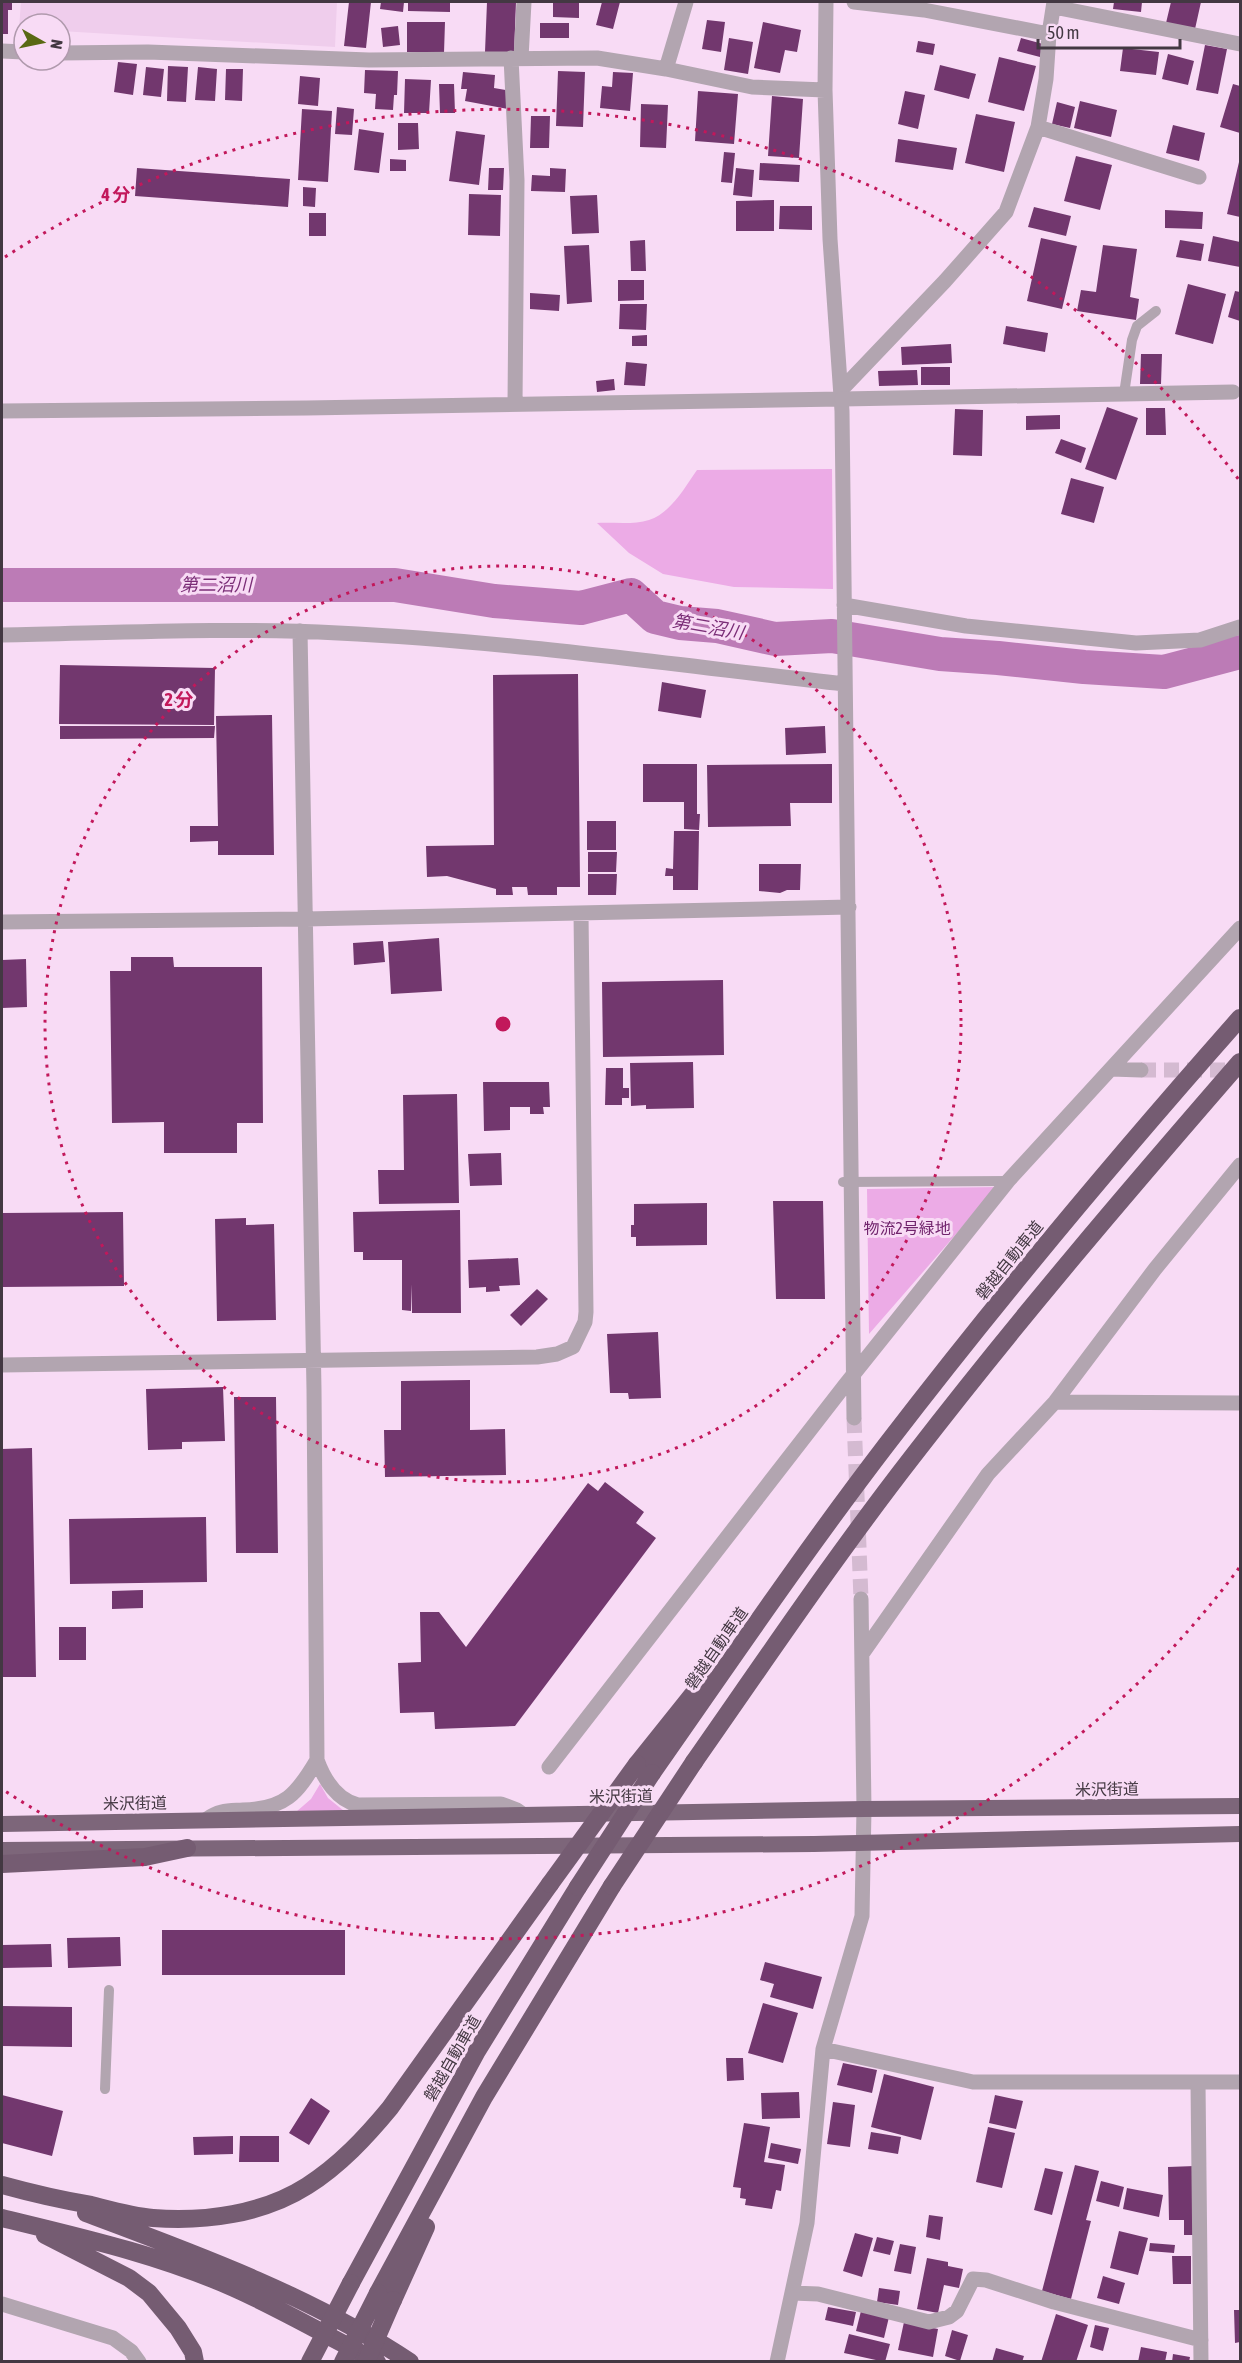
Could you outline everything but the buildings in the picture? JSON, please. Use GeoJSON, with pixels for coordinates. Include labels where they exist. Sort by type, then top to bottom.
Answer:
{"type":"FeatureCollection","features":[{"type":"Feature","properties":{"kind":"highway","name":"磐越自動車道"},"geometry":{"type":"LineString","coordinates":[[310,2361],[477,2052],[578,1887],[644,1768],[887,1444],[1079,1205],[1240,1018]]}},
{"type":"Feature","properties":{"kind":"highway"},"geometry":{"type":"LineString","coordinates":[[342,2361],[386,2297],[484,2097],[612,1886],[694,1762],[831,1567],[913,1456],[1101,1222],[1240,1062]]}},
{"type":"Feature","properties":{"kind":"highway"},"geometry":{"type":"LineString","coordinates":[[36,2195],[153,2218],[189,2218],[250,2210],[279,2200],[307,2186],[364,2139],[390,2108],[550,1884],[644,1768]]}},
{"type":"Feature","properties":{"kind":"highway","name":"米沢街道"},"geometry":{"type":"LineString","coordinates":[[2,1824],[864,1809],[1240,1806]]}},
{"type":"Feature","properties":{"kind":"highway"},"geometry":{"type":"LineString","coordinates":[[2,1850],[863,1843],[1240,1834]]}},
{"type":"Feature","properties":{"kind":"highway"},"geometry":{"type":"LineString","coordinates":[[2,1864],[145,1857],[186,1848]]}},
{"type":"Feature","properties":{"kind":"highway"},"geometry":{"type":"LineString","coordinates":[[2,2185],[36,2195],[248,2277],[314,2308],[387,2346],[410,2361]]}},
{"type":"Feature","properties":{"kind":"highway"},"geometry":{"type":"LineString","coordinates":[[9,2220],[111,2268],[150,2293],[178,2328],[193,2352],[195,2361]]}},
{"type":"Feature","properties":{"kind":"highway"},"geometry":{"type":"LineString","coordinates":[[9,2220],[85,2237],[154,2258],[225,2285],[377,2361]]}},
{"type":"Feature","properties":{"kind":"highway"},"geometry":{"type":"LineString","coordinates":[[366,2361],[386,2297]]}},
{"type":"Feature","properties":{"kind":"street"},"geometry":{"type":"LineString","coordinates":[[515,404],[516,58],[524,2]]}},
{"type":"Feature","properties":{"kind":"street"},"geometry":{"type":"LineString","coordinates":[[666,69],[687,2]]}},
{"type":"Feature","properties":{"kind":"street"},"geometry":{"type":"LineString","coordinates":[[826,2],[825,90],[830,239],[842,394],[844,684],[849,907],[847,1182],[854,1418]]}},
{"type":"Feature","properties":{"kind":"street"},"geometry":{"type":"LineString","coordinates":[[854,2],[924,10],[1049,34]]}},
{"type":"Feature","properties":{"kind":"street"},"geometry":{"type":"LineString","coordinates":[[842,394],[1006,212],[1038,127],[1054,4],[1240,44]]}},
{"type":"Feature","properties":{"kind":"street"},"geometry":{"type":"LineString","coordinates":[[72,53],[148,52],[369,60],[597,58],[666,69],[752,87],[825,90]]}},
{"type":"Feature","properties":{"kind":"street"},"geometry":{"type":"LineString","coordinates":[[1038,127],[1199,177]]}},
{"type":"Feature","properties":{"kind":"street"},"geometry":{"type":"LineString","coordinates":[[2,411],[515,404],[842,394],[1237,392]]}},
{"type":"Feature","properties":{"kind":"street"},"geometry":{"type":"LineString","coordinates":[[844,610],[966,626],[1136,643],[1200,640],[1240,627]]}},
{"type":"Feature","properties":{"kind":"street"},"geometry":{"type":"LineString","coordinates":[[2,635],[300,631],[459,640],[844,684]]}},
{"type":"Feature","properties":{"kind":"street"},"geometry":{"type":"LineString","coordinates":[[300,631],[314,1360],[316,1760],[326,1781],[349,1803],[358,1805],[501,1804],[524,1815]]}},
{"type":"Feature","properties":{"kind":"street"},"geometry":{"type":"LineString","coordinates":[[2,922],[306,920],[849,907]]}},
{"type":"Feature","properties":{"kind":"street"},"geometry":{"type":"LineString","coordinates":[[2,1365],[543,1356],[573,1347],[579,1338],[586,1312],[581,914]]}},
{"type":"Feature","properties":{"kind":"street"},"geometry":{"type":"LineString","coordinates":[[549,1767],[1008,1181],[1240,927]]}},
{"type":"Feature","properties":{"kind":"street"},"geometry":{"type":"LineString","coordinates":[[1111,1069],[1140,1070]]}},
{"type":"Feature","properties":{"kind":"street"},"geometry":{"type":"LineString","coordinates":[[862,1654],[988,1474],[1055,1402],[1155,1269],[1240,1165]]}},
{"type":"Feature","properties":{"kind":"street"},"geometry":{"type":"LineString","coordinates":[[1055,1402],[1240,1403]]}},
{"type":"Feature","properties":{"kind":"street"},"geometry":{"type":"LineString","coordinates":[[777,2361],[807,2223],[823,2049],[862,1916],[864,1809],[861,1599]]}},
{"type":"Feature","properties":{"kind":"street"},"geometry":{"type":"LineString","coordinates":[[207,1819],[225,1811],[259,1810],[285,1802],[304,1781],[316,1760]]}},
{"type":"Feature","properties":{"kind":"street"},"geometry":{"type":"LineString","coordinates":[[823,2049],[973,2082],[1240,2082]]}},
{"type":"Feature","properties":{"kind":"street"},"geometry":{"type":"LineString","coordinates":[[1198,2083],[1201,2361]]}},
{"type":"Feature","properties":{"kind":"street"},"geometry":{"type":"LineString","coordinates":[[792,2293],[818,2294],[929,2322],[949,2318],[957,2311],[973,2279],[986,2280],[1054,2302],[1201,2340]]}},
{"type":"Feature","properties":{"kind":"street"},"geometry":{"type":"LineString","coordinates":[[2,2304],[113,2338],[131,2351],[139,2361]]}},
{"type":"Feature","properties":{"kind":"lane"},"geometry":{"type":"LineString","coordinates":[[1124,394],[1132,340],[1137,326],[1156,311]]}},
{"type":"Feature","properties":{"kind":"lane"},"geometry":{"type":"LineString","coordinates":[[847,1182],[1008,1181]]}},
{"type":"Feature","properties":{"kind":"lane"},"geometry":{"type":"LineString","coordinates":[[105,2088],[109,1990]]}},
{"type":"Feature","properties":{"kind":"shaded area"},"geometry":{"type":"Polygon","coordinates":[[[21,2],[337,2],[335,47],[72,32],[72,12],[20,12],[21,2]]]}},
{"type":"Feature","properties":{"kind":"green space"},"geometry":{"type":"Polygon","coordinates":[[[832,469],[833,589],[734,587],[663,574],[629,553],[597,523],[637,522],[657,517],[677,499],[697,470],[832,469]]]}},
{"type":"Feature","properties":{"kind":"green space","name":"物流2号緑地"},"geometry":{"type":"Polygon","coordinates":[[[997,1187],[869,1334],[867,1189],[997,1187]]]}},
{"type":"Feature","properties":{"kind":"green space"},"geometry":{"type":"Polygon","coordinates":[[[320,1784],[328,1798],[344,1811],[296,1812],[311,1799],[320,1784]]]}},
{"type":"Feature","properties":{"kind":"waterway","name":"第二沼川"},"geometry":{"type":"LineString","coordinates":[[2,585],[395,585],[494,601],[581,608],[631,595],[655,617],[680,623],[717,626],[775,639],[832,636],[940,654],[1164,672],[1240,652]]}},
{"type":"Feature","properties":{"kind":"tunnel"},"geometry":{"type":"LineString","coordinates":[[1141,1070],[1240,1070]]}},
{"type":"Feature","properties":{"kind":"tunnel"},"geometry":{"type":"LineString","coordinates":[[854,1418],[861,1599]]}}]}
